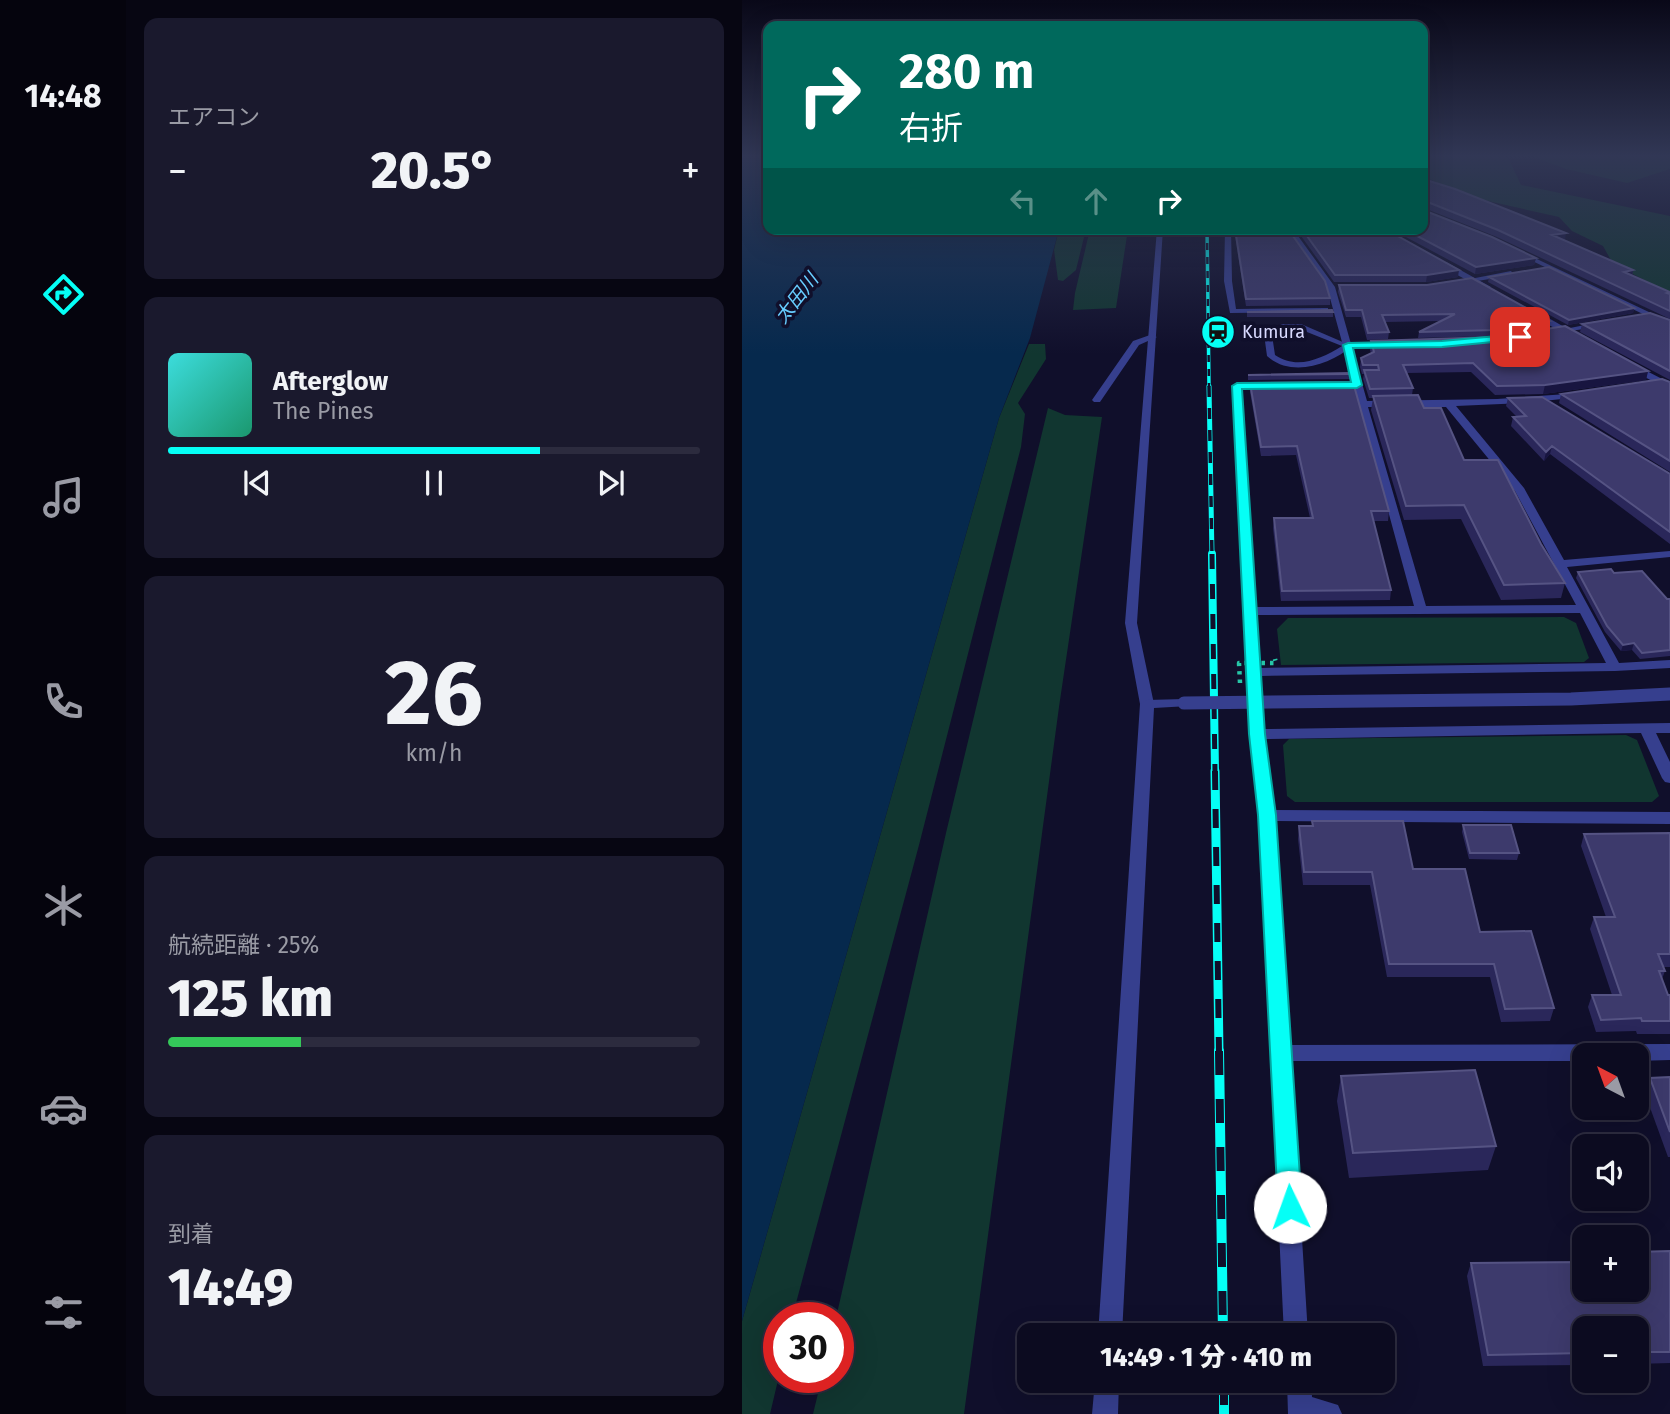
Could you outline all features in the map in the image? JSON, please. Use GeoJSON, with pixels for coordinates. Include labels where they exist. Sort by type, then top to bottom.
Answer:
{"type":"FeatureCollection","features":[{"type":"Feature","properties":{"kind":"street"},"geometry":{"type":"LineString","coordinates":[[1111,1323],[1147,704],[1131,623],[1160,235]]}},
{"type":"Feature","properties":{"kind":"street"},"geometry":{"type":"LineString","coordinates":[[1228,235],[1228,281],[1233,311],[1337,310]]}},
{"type":"Feature","properties":{"kind":"street"},"geometry":{"type":"LineString","coordinates":[[1293,235],[1331,288],[1348,345],[1351,385],[1363,404],[1421,610]]}},
{"type":"Feature","properties":{"kind":"street"},"geometry":{"type":"LineString","coordinates":[[1517,251],[1670,325]]}},
{"type":"Feature","properties":{"kind":"street"},"geometry":{"type":"LineString","coordinates":[[1438,261],[1495,292]]}},
{"type":"Feature","properties":{"kind":"street"},"geometry":{"type":"LineString","coordinates":[[1537,270],[1551,267]]}},
{"type":"Feature","properties":{"kind":"street"},"geometry":{"type":"LineString","coordinates":[[1448,283],[1523,272]]}},
{"type":"Feature","properties":{"kind":"street"},"geometry":{"type":"LineString","coordinates":[[1331,288],[1344,288]]}},
{"type":"Feature","properties":{"kind":"street"},"geometry":{"type":"LineString","coordinates":[[1528,310],[1582,339]]}},
{"type":"Feature","properties":{"kind":"street"},"geometry":{"type":"LineString","coordinates":[[1636,317],[1649,315]]}},
{"type":"Feature","properties":{"kind":"street"},"geometry":{"type":"LineString","coordinates":[[1545,333],[1608,322]]}},
{"type":"Feature","properties":{"kind":"street"},"geometry":{"type":"LineString","coordinates":[[1348,345],[1332,356],[1306,364],[1288,364],[1271,356],[1268,334],[1282,326],[1298,326],[1348,345],[1397,345]]}},
{"type":"Feature","properties":{"kind":"street"},"geometry":{"type":"LineString","coordinates":[[1097,400],[1136,343],[1153,337]]}},
{"type":"Feature","properties":{"kind":"street"},"geometry":{"type":"LineString","coordinates":[[1627,364],[1670,387]]}},
{"type":"Feature","properties":{"kind":"street"},"geometry":{"type":"LineString","coordinates":[[1644,385],[1660,382]]}},
{"type":"Feature","properties":{"kind":"street"},"geometry":{"type":"LineString","coordinates":[[1280,386],[1237,386],[1257,734],[1267,815],[1282,1053],[1295,1323]]}},
{"type":"Feature","properties":{"kind":"street"},"geometry":{"type":"LineString","coordinates":[[1363,404],[1543,400],[1588,394]]}},
{"type":"Feature","properties":{"kind":"street"},"geometry":{"type":"LineString","coordinates":[[1543,400],[1555,407]]}},
{"type":"Feature","properties":{"kind":"street"},"geometry":{"type":"LineString","coordinates":[[1449,404],[1520,491],[1615,667]]}},
{"type":"Feature","properties":{"kind":"street"},"geometry":{"type":"LineString","coordinates":[[1560,564],[1670,554]]}},
{"type":"Feature","properties":{"kind":"street"},"geometry":{"type":"LineString","coordinates":[[1249,611],[1585,609]]}},
{"type":"Feature","properties":{"kind":"street"},"geometry":{"type":"LineString","coordinates":[[1254,672],[1670,664]]}},
{"type":"Feature","properties":{"kind":"street"},"geometry":{"type":"LineString","coordinates":[[1147,704],[1571,699],[1670,694]]}},
{"type":"Feature","properties":{"kind":"street"},"geometry":{"type":"LineString","coordinates":[[1257,734],[1670,728]]}},
{"type":"Feature","properties":{"kind":"street"},"geometry":{"type":"LineString","coordinates":[[1647,730],[1670,778]]}},
{"type":"Feature","properties":{"kind":"street"},"geometry":{"type":"LineString","coordinates":[[1267,815],[1670,818]]}},
{"type":"Feature","properties":{"kind":"street"},"geometry":{"type":"LineString","coordinates":[[1282,1053],[1670,1052]]}},
{"type":"Feature","properties":{"kind":"street"},"geometry":{"type":"LineString","coordinates":[[1105,1414],[1106,1393]]}},
{"type":"Feature","properties":{"kind":"street"},"geometry":{"type":"LineString","coordinates":[[1300,1410],[1329,1414]]}},
{"type":"Feature","properties":{"kind":"path"},"geometry":{"type":"LineString","coordinates":[[1240,684],[1238,663],[1276,663],[1275,659]]}},
{"type":"Feature","properties":{"kind":"green space"},"geometry":{"type":"Polygon","coordinates":[[[1564,222],[1670,222],[1670,293],[1613,264],[1603,246],[1572,231],[1564,222]]]}},
{"type":"Feature","properties":{"kind":"green space"},"geometry":{"type":"Polygon","coordinates":[[[1058,235],[1085,235],[1076,270],[1063,281],[1058,280],[1054,250],[1058,235]]]}},
{"type":"Feature","properties":{"kind":"green space"},"geometry":{"type":"Polygon","coordinates":[[[1089,235],[1127,235],[1116,308],[1073,310],[1089,235]]]}},
{"type":"Feature","properties":{"kind":"green space"},"geometry":{"type":"Polygon","coordinates":[[[1029,344],[1045,344],[1046,359],[1018,403],[1025,414],[1021,447],[919,845],[796,1302],[763,1302],[763,1393],[775,1393],[770,1414],[742,1414],[742,1321],[999,418],[1029,344]]]}},
{"type":"Feature","properties":{"kind":"green space"},"geometry":{"type":"Polygon","coordinates":[[[1048,408],[1065,415],[1102,417],[1059,707],[964,1414],[813,1414],[818,1393],[854,1393],[854,1302],[840,1302],[946,833],[1048,408]]]}},
{"type":"Feature","properties":{"kind":"green space"},"geometry":{"type":"Polygon","coordinates":[[[1564,617],[1576,623],[1589,658],[1584,662],[1281,665],[1277,629],[1288,618],[1564,617]]]}},
{"type":"Feature","properties":{"kind":"green space"},"geometry":{"type":"Polygon","coordinates":[[[1626,735],[1637,740],[1659,796],[1652,802],[1295,802],[1287,796],[1283,745],[1289,739],[1626,735]]]}},
{"type":"Feature","properties":{"kind":"water","name":"太田川"},"geometry":{"type":"Polygon","coordinates":[[[742,222],[763,222],[763,235],[1057,235],[1030,338],[999,418],[742,1321],[742,222]]]}},
{"type":"Feature","properties":{"kind":"building"},"geometry":{"type":"Polygon","coordinates":[[[1428,222],[1454,222],[1536,258],[1476,267],[1415,235],[1428,235],[1428,222]]]}},
{"type":"Feature","properties":{"kind":"building"},"geometry":{"type":"Polygon","coordinates":[[[1478,222],[1538,222],[1566,233],[1552,235],[1633,270],[1624,272],[1670,292],[1667,293],[1670,294],[1670,311],[1478,222]]]}},
{"type":"Feature","properties":{"kind":"building"},"geometry":{"type":"Polygon","coordinates":[[[1236,235],[1292,235],[1325,281],[1330,298],[1246,299],[1236,235]]]}},
{"type":"Feature","properties":{"kind":"building"},"geometry":{"type":"Polygon","coordinates":[[[1306,235],[1396,235],[1459,270],[1427,275],[1335,275],[1306,235]]]}},
{"type":"Feature","properties":{"kind":"building"},"geometry":{"type":"Polygon","coordinates":[[[1549,267],[1634,308],[1569,320],[1489,277],[1549,267]]]}},
{"type":"Feature","properties":{"kind":"building"},"geometry":{"type":"Polygon","coordinates":[[[1472,278],[1550,321],[1495,330],[1419,332],[1455,314],[1382,315],[1389,332],[1368,333],[1362,310],[1346,310],[1339,285],[1427,285],[1472,278]]]}},
{"type":"Feature","properties":{"kind":"building"},"geometry":{"type":"Polygon","coordinates":[[[1332,310],[1333,312],[1247,312],[1332,310]]]}},
{"type":"Feature","properties":{"kind":"building"},"geometry":{"type":"Polygon","coordinates":[[[1650,313],[1670,320],[1670,371],[1582,324],[1650,313]]]}},
{"type":"Feature","properties":{"kind":"building"},"geometry":{"type":"Polygon","coordinates":[[[1565,326],[1648,371],[1545,385],[1497,386],[1473,363],[1403,365],[1413,388],[1370,389],[1364,370],[1379,370],[1378,365],[1363,365],[1361,358],[1374,352],[1371,341],[1496,337],[1565,326]]]}},
{"type":"Feature","properties":{"kind":"building"},"geometry":{"type":"Polygon","coordinates":[[[1350,373],[1350,374],[1248,375],[1350,373]]]}},
{"type":"Feature","properties":{"kind":"building"},"geometry":{"type":"Polygon","coordinates":[[[1662,379],[1670,382],[1670,461],[1561,394],[1662,379]]]}},
{"type":"Feature","properties":{"kind":"building"},"geometry":{"type":"Polygon","coordinates":[[[1353,382],[1389,511],[1371,511],[1391,590],[1282,591],[1274,518],[1313,518],[1297,446],[1261,447],[1250,383],[1353,382]]]}},
{"type":"Feature","properties":{"kind":"building"},"geometry":{"type":"Polygon","coordinates":[[[1418,395],[1424,408],[1441,408],[1464,460],[1498,460],[1541,544],[1565,583],[1504,585],[1464,505],[1406,506],[1373,396],[1418,395]]]}},
{"type":"Feature","properties":{"kind":"building"},"geometry":{"type":"Polygon","coordinates":[[[1542,397],[1670,474],[1670,532],[1552,446],[1546,452],[1513,417],[1526,416],[1508,398],[1542,397]]]}},
{"type":"Feature","properties":{"kind":"building"},"geometry":{"type":"Polygon","coordinates":[[[1611,569],[1614,573],[1642,571],[1667,599],[1670,599],[1670,650],[1642,653],[1634,643],[1623,645],[1607,626],[1578,572],[1611,569]]]}},
{"type":"Feature","properties":{"kind":"building"},"geometry":{"type":"Polygon","coordinates":[[[1312,821],[1403,821],[1413,869],[1465,869],[1480,932],[1531,931],[1554,1008],[1505,1009],[1494,964],[1389,964],[1372,872],[1304,872],[1299,826],[1313,826],[1312,821]]]}},
{"type":"Feature","properties":{"kind":"building"},"geometry":{"type":"Polygon","coordinates":[[[1463,825],[1511,825],[1519,853],[1470,853],[1463,825]]]}},
{"type":"Feature","properties":{"kind":"building"},"geometry":{"type":"Polygon","coordinates":[[[1670,833],[1670,954],[1658,954],[1665,971],[1659,971],[1670,995],[1670,1021],[1642,1021],[1641,1018],[1601,1020],[1592,995],[1621,995],[1594,917],[1615,917],[1584,834],[1670,833]]]}},
{"type":"Feature","properties":{"kind":"building"},"geometry":{"type":"Polygon","coordinates":[[[1475,1070],[1496,1146],[1353,1153],[1341,1076],[1475,1070]]]}},
{"type":"Feature","properties":{"kind":"building"},"geometry":{"type":"Polygon","coordinates":[[[1670,1077],[1670,1132],[1650,1078],[1670,1077]]]}},
{"type":"Feature","properties":{"kind":"building"},"geometry":{"type":"Polygon","coordinates":[[[1670,1251],[1670,1352],[1649,1352],[1649,1316],[1572,1316],[1572,1353],[1488,1355],[1471,1263],[1572,1262],[1572,1302],[1649,1302],[1649,1252],[1670,1251]]]}},
{"type":"Feature","properties":{"kind":"railway"},"geometry":{"type":"LineString","coordinates":[[1207,235],[1209,387]]}},
{"type":"Feature","properties":{"kind":"railway"},"geometry":{"type":"LineString","coordinates":[[1209,386],[1212,556]]}},
{"type":"Feature","properties":{"kind":"railway"},"geometry":{"type":"LineString","coordinates":[[1212,554],[1215,773]]}},
{"type":"Feature","properties":{"kind":"railway"},"geometry":{"type":"LineString","coordinates":[[1215,771],[1219,1053]]}},
{"type":"Feature","properties":{"kind":"railway"},"geometry":{"type":"LineString","coordinates":[[1219,1051],[1223,1323]]}},
{"type":"Feature","properties":{"kind":"railway"},"geometry":{"type":"LineString","coordinates":[[1224,1393],[1224,1414]]}},
{"type":"Feature","properties":{"kind":"place","name":"Kumura"},"geometry":{"type":"Point","coordinates":[1218,332]}},
{"type":"Feature","properties":{"kind":"route"},"geometry":{"type":"LineString","coordinates":[[1290,1207],[1267,815],[1257,734],[1249,611],[1237,386],[1357,385],[1348,345],[1442,344],[1520,337]]}}]}
